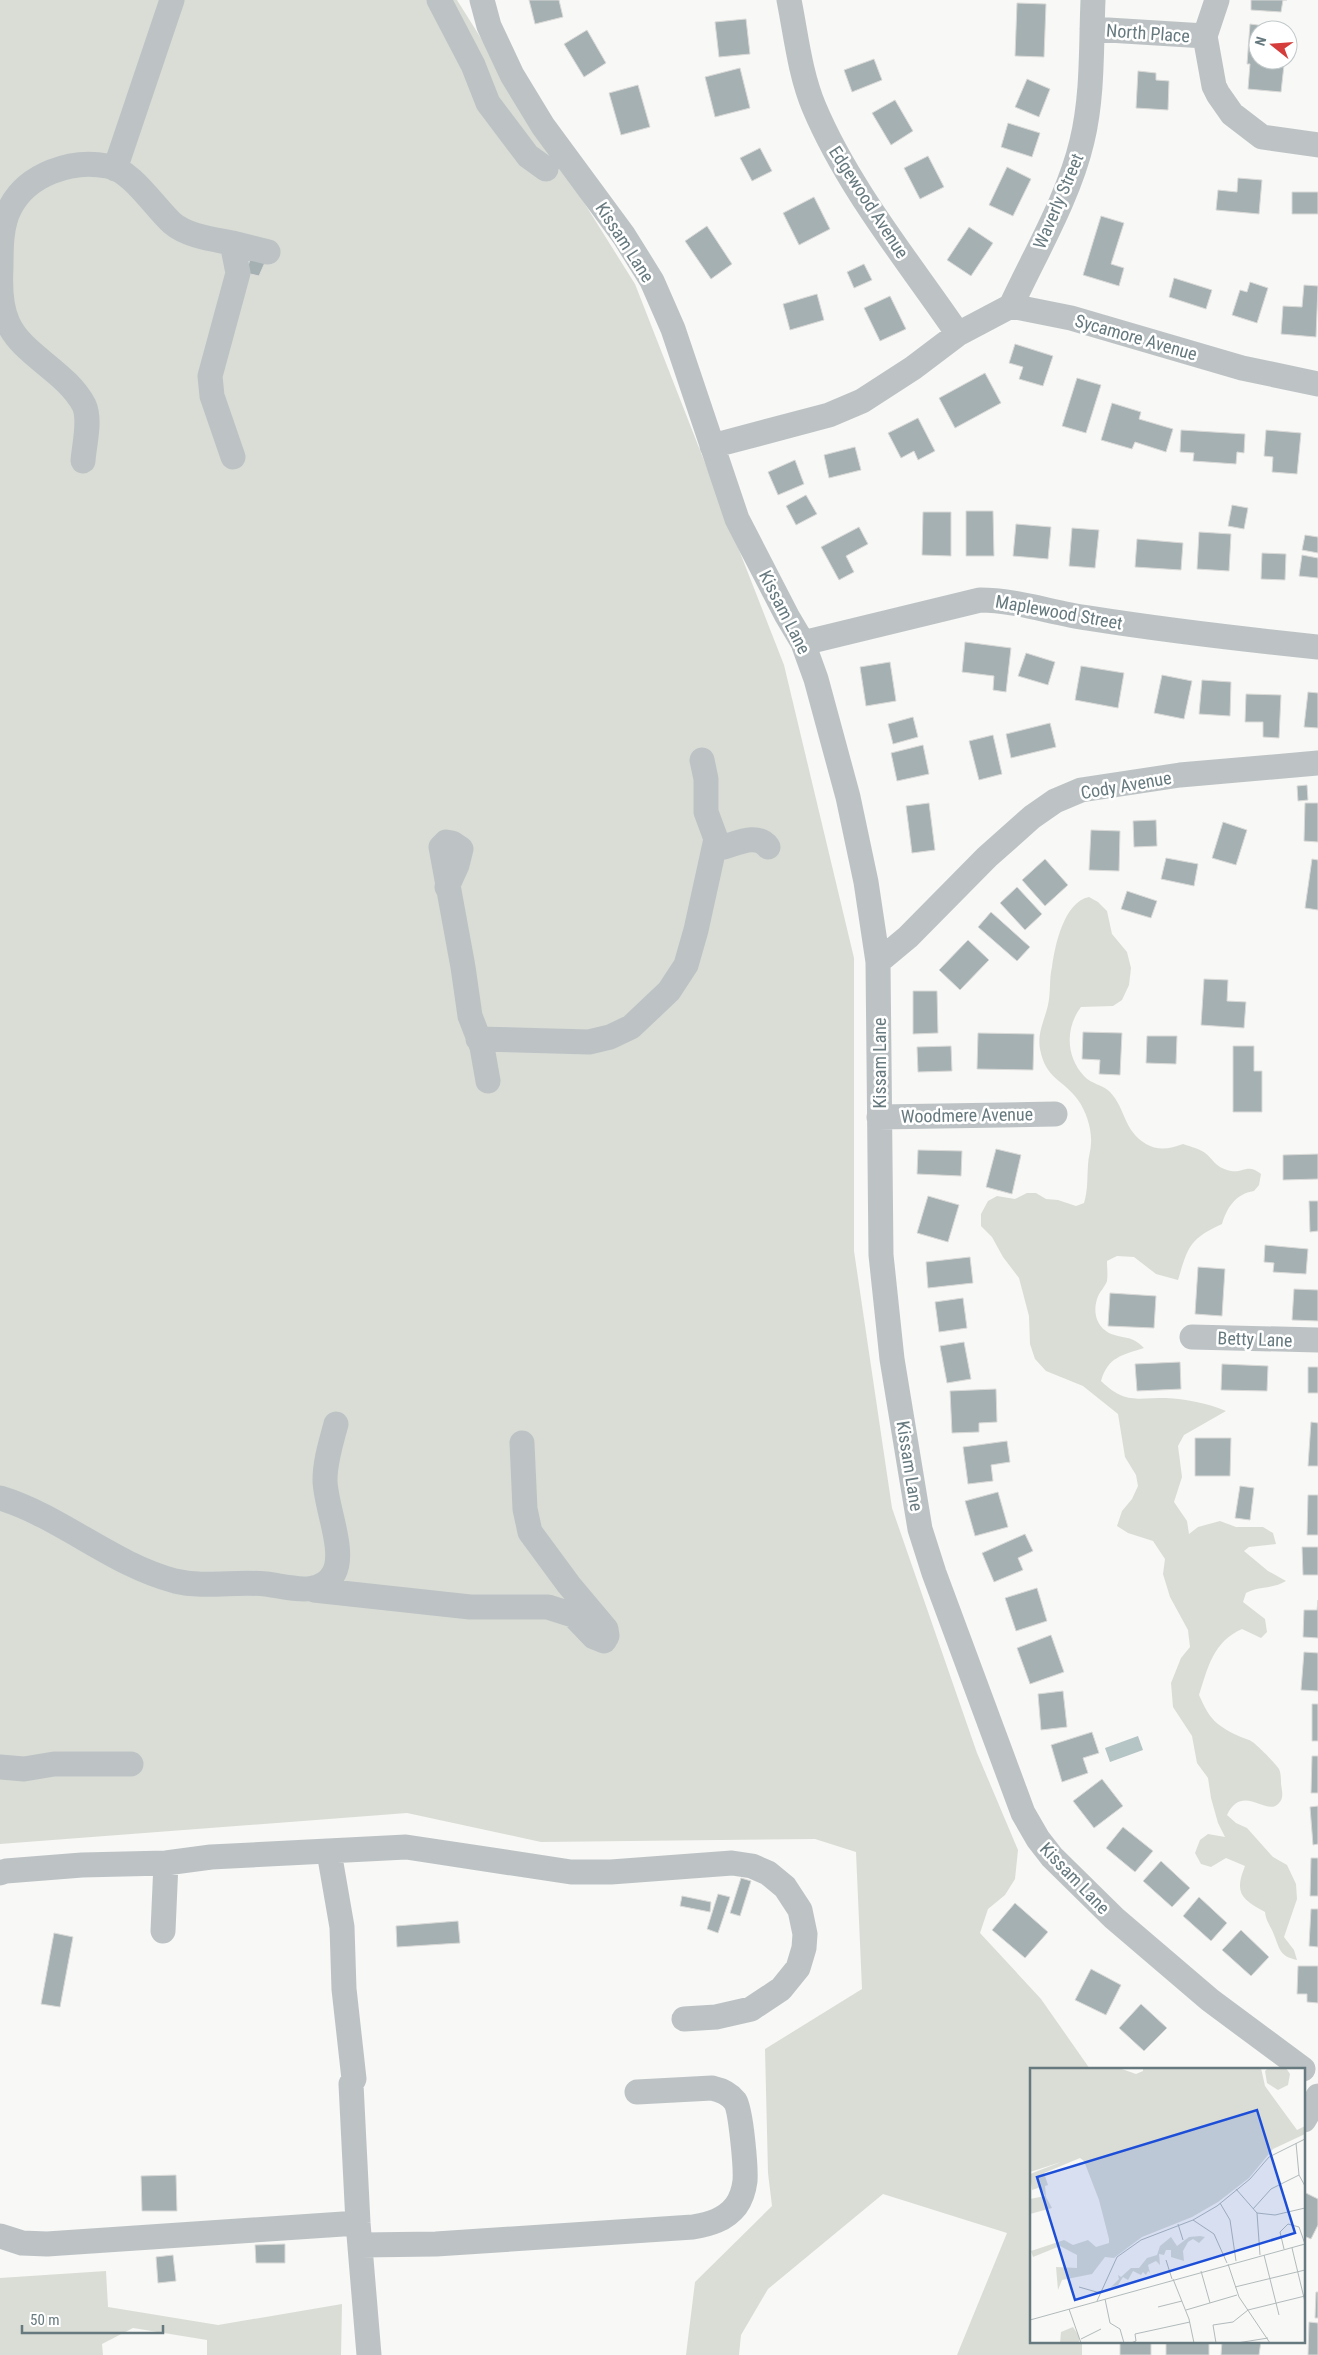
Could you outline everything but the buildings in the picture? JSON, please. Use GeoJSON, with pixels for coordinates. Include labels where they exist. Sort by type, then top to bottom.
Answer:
{"type":"FeatureCollection","features":[{"type":"Feature","properties":{"kind":"street"},"geometry":{"type":"LineString","coordinates":[[115,169],[172,0]]}},
{"type":"Feature","properties":{"kind":"street"},"geometry":{"type":"LineString","coordinates":[[439,0],[473,65],[488,102],[528,156],[546,169]]}},
{"type":"Feature","properties":{"kind":"street","name":"Kissam Lane"},"geometry":{"type":"LineString","coordinates":[[482,0],[489,26],[517,83],[543,126],[624,236],[652,281],[673,329],[737,519],[803,643],[816,679],[848,797],[866,882],[878,962],[881,1255],[892,1359],[920,1530],[934,1573],[1023,1813],[1038,1839],[1052,1857],[1114,1918],[1210,2000],[1303,2068]]}},
{"type":"Feature","properties":{"kind":"street","name":"Edgewood Avenue"},"geometry":{"type":"LineString","coordinates":[[789,0],[801,62],[813,106],[840,163],[958,334]]}},
{"type":"Feature","properties":{"kind":"street","name":"Waverly Street"},"geometry":{"type":"LineString","coordinates":[[1011,306],[1067,188],[1082,142],[1088,104],[1093,0]]}},
{"type":"Feature","properties":{"kind":"street"},"geometry":{"type":"LineString","coordinates":[[1217,0],[1205,36],[1214,86],[1232,114],[1262,137],[1318,145]]}},
{"type":"Feature","properties":{"kind":"street","name":"North Place"},"geometry":{"type":"LineString","coordinates":[[1092,29],[1205,36]]}},
{"type":"Feature","properties":{"kind":"street"},"geometry":{"type":"LineString","coordinates":[[83,461],[86,426],[85,408],[69,382],[26,346],[8,324],[0,286],[1,244],[10,208],[21,192],[39,176],[60,168],[90,165],[109,166],[122,174],[155,202],[172,222],[182,230],[268,252]]}},
{"type":"Feature","properties":{"kind":"street"},"geometry":{"type":"LineString","coordinates":[[232,243],[238,273],[210,376],[212,396],[233,457]]}},
{"type":"Feature","properties":{"kind":"street"},"geometry":{"type":"LineString","coordinates":[[712,446],[829,415],[862,401],[913,368],[958,334],[1011,306]]}},
{"type":"Feature","properties":{"kind":"street","name":"Sycamore Avenue"},"geometry":{"type":"LineString","coordinates":[[1011,306],[1071,318],[1242,368],[1318,384]]}},
{"type":"Feature","properties":{"kind":"street","name":"Maplewood Street"},"geometry":{"type":"LineString","coordinates":[[803,643],[980,600],[994,600],[1072,616],[1134,625],[1318,646]]}},
{"type":"Feature","properties":{"kind":"street"},"geometry":{"type":"LineString","coordinates":[[702,760],[706,779],[706,812],[716,839],[724,847],[758,839],[764,841],[768,847]]}},
{"type":"Feature","properties":{"kind":"street","name":"Cody Avenue"},"geometry":{"type":"LineString","coordinates":[[878,962],[908,937],[987,857],[1055,801],[1080,790],[1180,776],[1318,763]]}},
{"type":"Feature","properties":{"kind":"street"},"geometry":{"type":"LineString","coordinates":[[478,1039],[590,1042],[610,1037],[631,1027],[670,991],[686,965],[696,930],[716,839]]}},
{"type":"Feature","properties":{"kind":"street"},"geometry":{"type":"LineString","coordinates":[[447,887],[463,967],[470,1016],[482,1047],[488,1081]]}},
{"type":"Feature","properties":{"kind":"street","name":"Woodmere Avenue"},"geometry":{"type":"LineString","coordinates":[[879,1117],[1055,1114]]}},
{"type":"Feature","properties":{"kind":"street","name":"Betty Lane"},"geometry":{"type":"LineString","coordinates":[[1192,1337],[1318,1340]]}},
{"type":"Feature","properties":{"kind":"street"},"geometry":{"type":"LineString","coordinates":[[314,1590],[326,1585],[338,1566],[325,1479],[330,1446],[336,1424]]}},
{"type":"Feature","properties":{"kind":"street"},"geometry":{"type":"LineString","coordinates":[[0,1498],[37,1511],[126,1562],[176,1581],[259,1583],[470,1608],[548,1607],[573,1615],[594,1638],[604,1642],[607,1636],[606,1629],[569,1585],[530,1532],[525,1509],[522,1443]]}},
{"type":"Feature","properties":{"kind":"street"},"geometry":{"type":"LineString","coordinates":[[0,1767],[24,1769],[54,1764],[131,1764]]}},
{"type":"Feature","properties":{"kind":"street"},"geometry":{"type":"LineString","coordinates":[[0,1874],[6,1871],[82,1865],[166,1863],[210,1857],[406,1847],[571,1872],[611,1872],[732,1863],[752,1866],[768,1873],[785,1887],[800,1910],[805,1934],[804,1948],[798,1968],[781,1989],[751,2008],[716,2017],[684,2019]]}},
{"type":"Feature","properties":{"kind":"street"},"geometry":{"type":"LineString","coordinates":[[329,1852],[342,1927],[344,1989],[354,2079],[351,2084],[369,2355]]}},
{"type":"Feature","properties":{"kind":"street"},"geometry":{"type":"LineString","coordinates":[[163,1931],[166,1863]]}},
{"type":"Feature","properties":{"kind":"street","name":"Kissam Lane"},"geometry":{"type":"LineString","coordinates":[[1306,2071],[1318,2080]]}},
{"type":"Feature","properties":{"kind":"street"},"geometry":{"type":"LineString","coordinates":[[0,2236],[22,2243],[47,2244],[360,2234],[436,2244],[693,2227],[712,2223],[728,2215],[738,2204],[745,2180],[741,2128],[736,2102],[722,2090],[712,2088],[638,2092]]}},
{"type":"Feature","properties":{"kind":"street"},"geometry":{"type":"LineString","coordinates":[[1306,2117],[1318,2096]]}},
{"type":"Feature","properties":{"kind":"shaded area"},"geometry":{"type":"Polygon","coordinates":[[[0,0],[457,0],[635,284],[784,665],[854,958],[854,1251],[892,1508],[977,1753],[1018,1850],[1015,1879],[1005,1895],[988,1909],[980,1933],[1041,1999],[1089,2068],[1030,2068],[1030,2342],[1082,2342],[1082,2355],[957,2355],[1007,2233],[883,2194],[768,2289],[741,2335],[739,2355],[686,2355],[695,2282],[772,2206],[768,2173],[765,2049],[862,1989],[856,1852],[815,1839],[541,1842],[407,1813],[0,1844],[0,0]]]}},
{"type":"Feature","properties":{"kind":"shaded area"},"geometry":{"type":"Polygon","coordinates":[[[1089,897],[1098,902],[1107,911],[1112,934],[1127,952],[1131,968],[1129,985],[1122,1000],[1113,1006],[1081,1007],[1076,1015],[1070,1033],[1070,1042],[1071,1051],[1078,1068],[1087,1079],[1110,1092],[1133,1132],[1146,1144],[1155,1148],[1164,1148],[1183,1144],[1202,1151],[1217,1165],[1225,1169],[1235,1171],[1252,1169],[1261,1174],[1259,1185],[1254,1191],[1242,1195],[1233,1203],[1226,1213],[1222,1224],[1203,1234],[1191,1245],[1184,1259],[1178,1280],[1156,1274],[1134,1257],[1117,1256],[1107,1261],[1107,1281],[1098,1296],[1095,1309],[1098,1323],[1101,1327],[1109,1333],[1131,1339],[1144,1348],[1123,1355],[1112,1362],[1101,1381],[1109,1388],[1131,1398],[1181,1399],[1226,1411],[1184,1435],[1178,1446],[1182,1477],[1174,1502],[1187,1521],[1189,1534],[1198,1527],[1220,1521],[1236,1527],[1263,1527],[1273,1533],[1276,1544],[1249,1547],[1244,1551],[1268,1571],[1286,1581],[1246,1593],[1243,1602],[1265,1619],[1267,1632],[1261,1638],[1242,1629],[1224,1641],[1213,1656],[1199,1695],[1207,1711],[1215,1721],[1229,1732],[1252,1741],[1270,1758],[1280,1771],[1282,1799],[1279,1803],[1268,1807],[1254,1802],[1240,1801],[1233,1806],[1227,1815],[1236,1823],[1247,1828],[1273,1857],[1287,1865],[1296,1884],[1297,1899],[1284,1937],[1294,1950],[1297,1960],[1283,1954],[1267,1921],[1265,1912],[1250,1903],[1242,1894],[1240,1883],[1245,1866],[1226,1858],[1211,1867],[1201,1864],[1195,1853],[1200,1840],[1208,1834],[1225,1837],[1218,1823],[1208,1778],[1197,1763],[1192,1736],[1173,1707],[1171,1683],[1181,1658],[1190,1647],[1188,1630],[1170,1597],[1163,1574],[1165,1559],[1153,1541],[1128,1533],[1117,1526],[1122,1511],[1132,1499],[1138,1486],[1136,1475],[1125,1457],[1118,1414],[1083,1386],[1046,1371],[1035,1359],[1030,1344],[1029,1316],[1019,1278],[1003,1257],[992,1237],[981,1226],[981,1214],[988,1201],[997,1196],[1015,1199],[1027,1193],[1036,1193],[1046,1199],[1058,1200],[1076,1206],[1084,1203],[1091,1143],[1088,1120],[1078,1100],[1046,1067],[1039,1043],[1040,1032],[1049,1000],[1051,972],[1058,937],[1073,907],[1089,897]]]}},
{"type":"Feature","properties":{"kind":"shaded area"},"geometry":{"type":"Polygon","coordinates":[[[1138,1736],[1143,1750],[1110,1762],[1105,1748],[1138,1736]]]}},
{"type":"Feature","properties":{"kind":"shaded area"},"geometry":{"type":"Polygon","coordinates":[[[106,2271],[108,2307],[218,2325],[342,2304],[341,2355],[207,2355],[207,2340],[133,2328],[102,2344],[103,2355],[0,2355],[0,2278],[106,2271]]]}}]}
